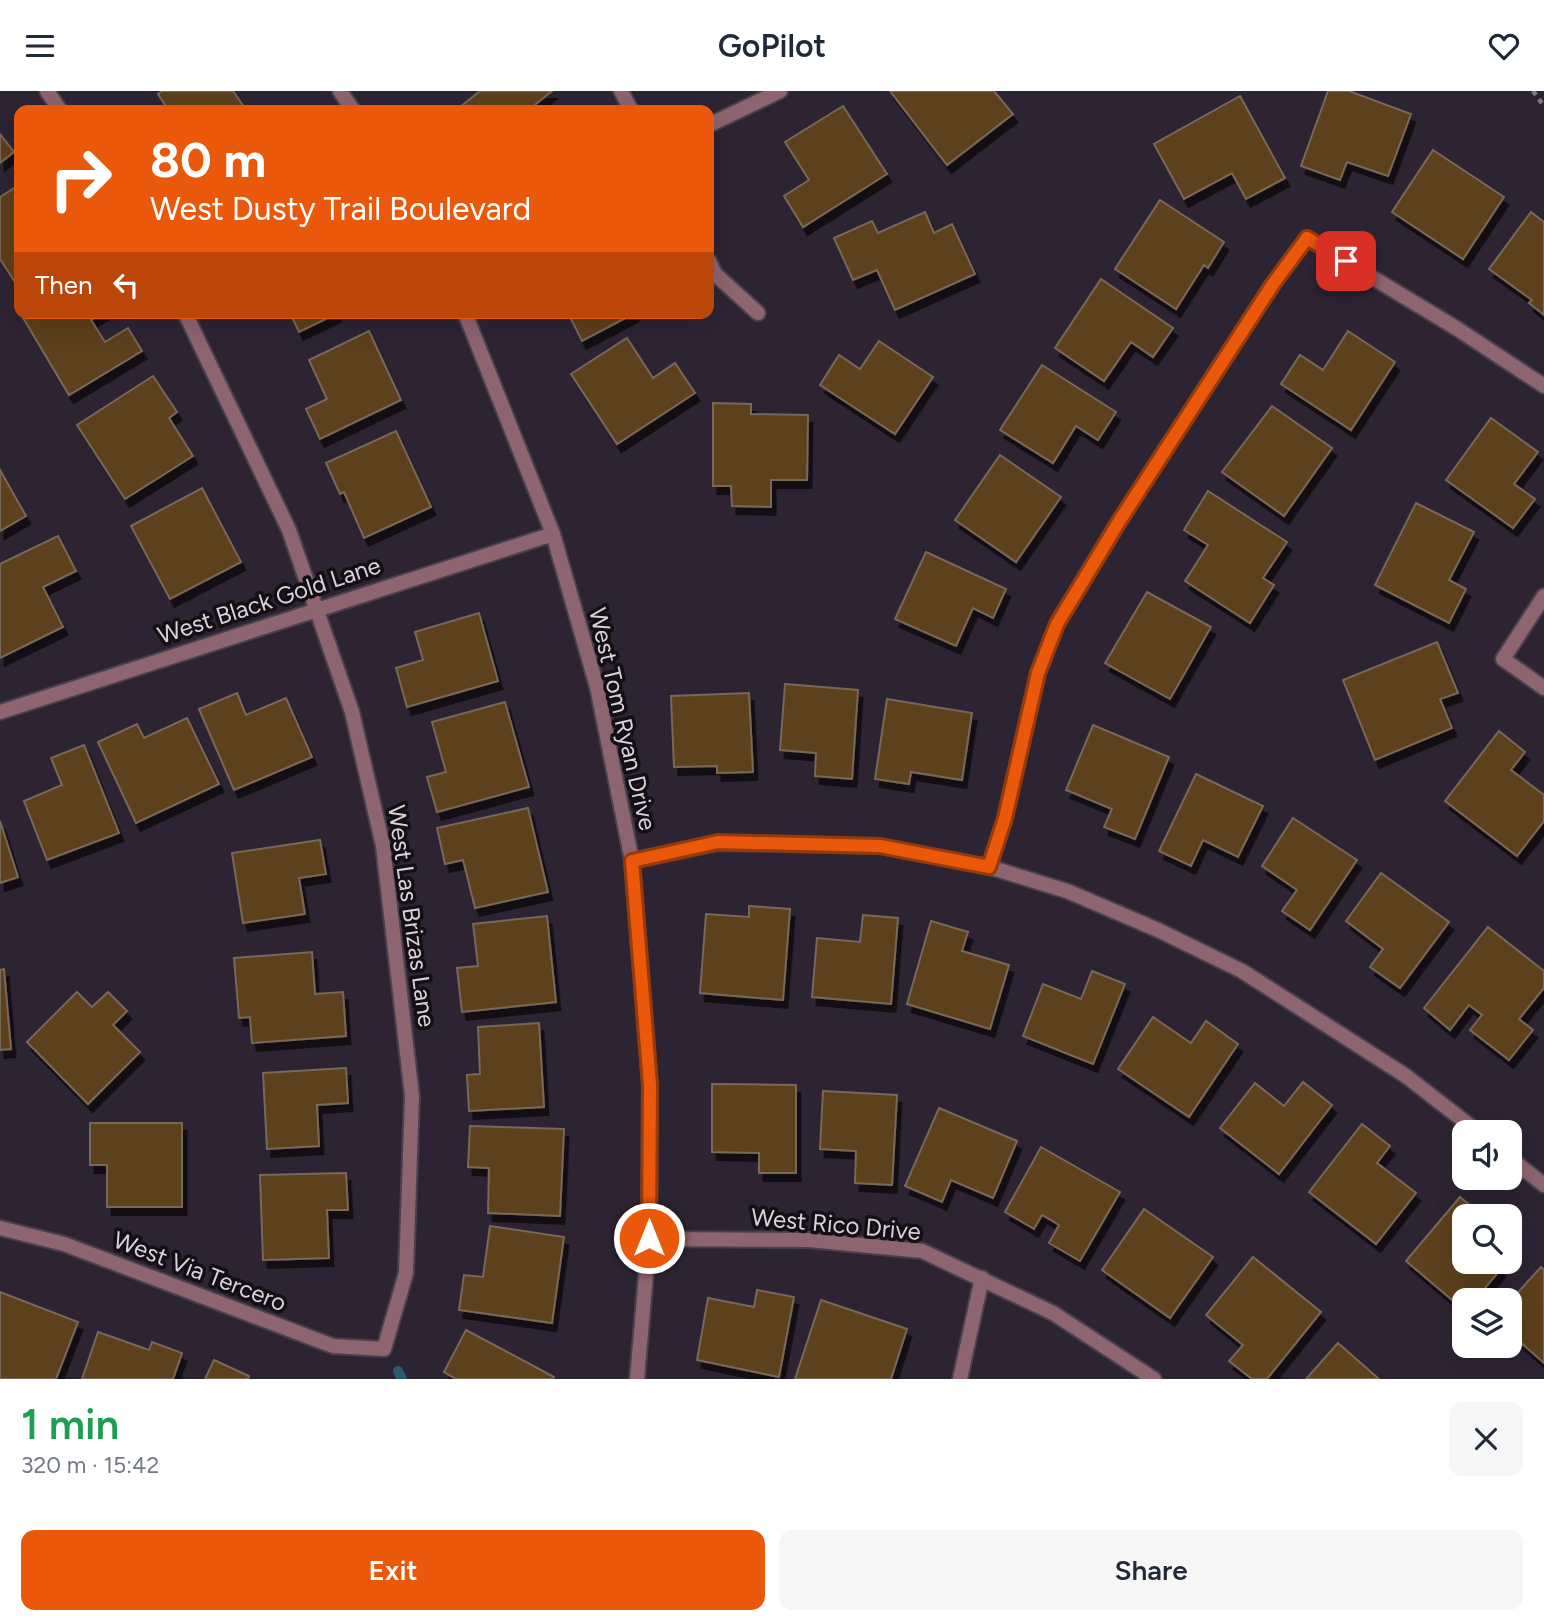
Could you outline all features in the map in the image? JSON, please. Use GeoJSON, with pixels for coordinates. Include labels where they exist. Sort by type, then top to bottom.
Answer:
{"type":"FeatureCollection","features":[{"type":"Feature","properties":{"kind":"street"},"geometry":{"type":"LineString","coordinates":[[714,123],[780,91]]}},
{"type":"Feature","properties":{"kind":"street"},"geometry":{"type":"LineString","coordinates":[[989,867],[1005,818],[1038,673],[1057,624],[1120,520],[1273,284],[1307,238],[1456,328],[1544,386]]}},
{"type":"Feature","properties":{"kind":"street"},"geometry":{"type":"LineString","coordinates":[[714,272],[758,313]]}},
{"type":"Feature","properties":{"kind":"street","name":"West Las Brizas Lane"},"geometry":{"type":"LineString","coordinates":[[188,319],[289,530],[352,712],[383,846],[412,1096],[406,1273],[384,1349]]}},
{"type":"Feature","properties":{"kind":"street","name":"West Tom Ryan Drive"},"geometry":{"type":"LineString","coordinates":[[467,319],[553,534],[597,687],[632,861],[650,1085],[649,1238],[637,1379]]}},
{"type":"Feature","properties":{"kind":"street","name":"West Black Gold Lane"},"geometry":{"type":"LineString","coordinates":[[0,712],[316,608],[553,534]]}},
{"type":"Feature","properties":{"kind":"street"},"geometry":{"type":"LineString","coordinates":[[1544,596],[1503,659],[1544,688]]}},
{"type":"Feature","properties":{"kind":"street"},"geometry":{"type":"LineString","coordinates":[[632,861],[718,842],[880,846],[989,867],[1067,891],[1158,930],[1242,971],[1406,1076],[1463,1120]]}},
{"type":"Feature","properties":{"kind":"street"},"geometry":{"type":"LineString","coordinates":[[1522,1168],[1544,1185]]}},
{"type":"Feature","properties":{"kind":"street","name":"West Via Tercero"},"geometry":{"type":"LineString","coordinates":[[0,1228],[64,1244],[333,1346],[384,1349]]}},
{"type":"Feature","properties":{"kind":"street","name":"West Rico Drive"},"geometry":{"type":"LineString","coordinates":[[649,1238],[809,1240],[922,1251],[982,1277],[1053,1313],[1154,1379]]}},
{"type":"Feature","properties":{"kind":"street"},"geometry":{"type":"LineString","coordinates":[[960,1379],[982,1277]]}},
{"type":"Feature","properties":{"kind":"path"},"geometry":{"type":"LineString","coordinates":[[1533,91],[1544,106]]}},
{"type":"Feature","properties":{"kind":"building"},"geometry":{"type":"Polygon","coordinates":[[[162,91],[233,91],[243,105],[165,105],[158,94],[162,91]]]}},
{"type":"Feature","properties":{"kind":"building"},"geometry":{"type":"Polygon","coordinates":[[[480,91],[552,91],[535,105],[462,105],[480,91]]]}},
{"type":"Feature","properties":{"kind":"building"},"geometry":{"type":"Polygon","coordinates":[[[890,91],[994,91],[1013,114],[947,165],[890,91]]]}},
{"type":"Feature","properties":{"kind":"building"},"geometry":{"type":"Polygon","coordinates":[[[1328,91],[1349,91],[1411,114],[1388,176],[1347,162],[1340,180],[1301,166],[1328,91]]]}},
{"type":"Feature","properties":{"kind":"building"},"geometry":{"type":"Polygon","coordinates":[[[1240,96],[1285,178],[1246,199],[1232,173],[1184,199],[1154,144],[1240,96]]]}},
{"type":"Feature","properties":{"kind":"building"},"geometry":{"type":"Polygon","coordinates":[[[843,106],[887,174],[803,227],[784,196],[809,180],[785,142],[843,106]]]}},
{"type":"Feature","properties":{"kind":"building"},"geometry":{"type":"Polygon","coordinates":[[[0,134],[14,152],[0,163],[0,134]]]}},
{"type":"Feature","properties":{"kind":"building"},"geometry":{"type":"Polygon","coordinates":[[[1433,150],[1504,197],[1463,259],[1392,212],[1433,150]]]}},
{"type":"Feature","properties":{"kind":"building"},"geometry":{"type":"Polygon","coordinates":[[[14,188],[14,281],[0,259],[0,197],[14,188]]]}},
{"type":"Feature","properties":{"kind":"building"},"geometry":{"type":"Polygon","coordinates":[[[1160,200],[1224,242],[1208,268],[1204,265],[1176,309],[1115,269],[1160,200]]]}},
{"type":"Feature","properties":{"kind":"building"},"geometry":{"type":"Polygon","coordinates":[[[925,212],[934,233],[952,224],[975,274],[895,310],[877,270],[853,280],[834,238],[872,221],[878,233],[925,212]]]}},
{"type":"Feature","properties":{"kind":"building"},"geometry":{"type":"Polygon","coordinates":[[[1531,212],[1544,222],[1544,315],[1529,303],[1532,300],[1489,269],[1531,212]]]}},
{"type":"Feature","properties":{"kind":"building"},"geometry":{"type":"Polygon","coordinates":[[[1101,279],[1173,328],[1153,357],[1131,342],[1104,381],[1055,348],[1101,279]]]}},
{"type":"Feature","properties":{"kind":"building"},"geometry":{"type":"Polygon","coordinates":[[[24,319],[93,319],[105,342],[128,328],[142,351],[69,395],[24,319]]]}},
{"type":"Feature","properties":{"kind":"building"},"geometry":{"type":"Polygon","coordinates":[[[293,319],[326,319],[299,332],[293,319]]]}},
{"type":"Feature","properties":{"kind":"building"},"geometry":{"type":"Polygon","coordinates":[[[571,319],[624,319],[582,341],[571,319]]]}},
{"type":"Feature","properties":{"kind":"building"},"geometry":{"type":"Polygon","coordinates":[[[369,331],[401,400],[320,439],[306,409],[327,399],[309,360],[369,331]]]}},
{"type":"Feature","properties":{"kind":"building"},"geometry":{"type":"Polygon","coordinates":[[[1348,331],[1395,362],[1351,430],[1281,384],[1300,355],[1323,370],[1348,331]]]}},
{"type":"Feature","properties":{"kind":"building"},"geometry":{"type":"Polygon","coordinates":[[[627,338],[653,378],[675,363],[695,393],[617,444],[571,374],[627,338]]]}},
{"type":"Feature","properties":{"kind":"building"},"geometry":{"type":"Polygon","coordinates":[[[879,341],[933,377],[895,434],[820,385],[839,355],[860,369],[879,341]]]}},
{"type":"Feature","properties":{"kind":"building"},"geometry":{"type":"Polygon","coordinates":[[[1042,365],[1116,412],[1098,440],[1076,426],[1053,463],[1000,430],[1042,365]]]}},
{"type":"Feature","properties":{"kind":"building"},"geometry":{"type":"Polygon","coordinates":[[[153,376],[177,412],[169,418],[193,456],[125,499],[77,425],[153,376]]]}},
{"type":"Feature","properties":{"kind":"building"},"geometry":{"type":"Polygon","coordinates":[[[713,403],[751,404],[751,414],[808,415],[807,480],[771,480],[771,507],[732,506],[731,486],[713,486],[713,403]]]}},
{"type":"Feature","properties":{"kind":"building"},"geometry":{"type":"Polygon","coordinates":[[[1272,406],[1332,448],[1284,516],[1222,472],[1272,406]]]}},
{"type":"Feature","properties":{"kind":"building"},"geometry":{"type":"Polygon","coordinates":[[[1491,418],[1538,452],[1514,484],[1535,499],[1513,528],[1446,480],[1491,418]]]}},
{"type":"Feature","properties":{"kind":"building"},"geometry":{"type":"Polygon","coordinates":[[[396,431],[431,507],[364,538],[344,492],[340,494],[326,463],[396,431]]]}},
{"type":"Feature","properties":{"kind":"building"},"geometry":{"type":"Polygon","coordinates":[[[1000,455],[1061,497],[1016,562],[955,520],[1000,455]]]}},
{"type":"Feature","properties":{"kind":"building"},"geometry":{"type":"Polygon","coordinates":[[[0,470],[26,516],[0,531],[0,470]]]}},
{"type":"Feature","properties":{"kind":"building"},"geometry":{"type":"Polygon","coordinates":[[[202,488],[241,562],[170,599],[131,526],[202,488]]]}},
{"type":"Feature","properties":{"kind":"building"},"geometry":{"type":"Polygon","coordinates":[[[1208,491],[1287,542],[1263,578],[1274,585],[1250,623],[1185,581],[1208,545],[1184,530],[1208,491]]]}},
{"type":"Feature","properties":{"kind":"building"},"geometry":{"type":"Polygon","coordinates":[[[1416,503],[1474,532],[1449,580],[1466,589],[1449,623],[1375,585],[1416,503]]]}},
{"type":"Feature","properties":{"kind":"building"},"geometry":{"type":"Polygon","coordinates":[[[58,536],[76,571],[43,587],[63,627],[0,658],[0,564],[58,536]]]}},
{"type":"Feature","properties":{"kind":"building"},"geometry":{"type":"Polygon","coordinates":[[[926,552],[1006,589],[993,618],[973,608],[956,646],[895,619],[926,552]]]}},
{"type":"Feature","properties":{"kind":"building"},"geometry":{"type":"Polygon","coordinates":[[[1147,592],[1211,627],[1170,699],[1105,663],[1147,592]]]}},
{"type":"Feature","properties":{"kind":"building"},"geometry":{"type":"Polygon","coordinates":[[[479,613],[498,681],[407,707],[396,668],[423,660],[415,632],[479,613]]]}},
{"type":"Feature","properties":{"kind":"building"},"geometry":{"type":"Polygon","coordinates":[[[1437,642],[1458,693],[1440,699],[1452,728],[1375,760],[1343,680],[1437,642]]]}},
{"type":"Feature","properties":{"kind":"building"},"geometry":{"type":"Polygon","coordinates":[[[785,684],[858,690],[852,779],[815,776],[816,753],[780,750],[785,684]]]}},
{"type":"Feature","properties":{"kind":"building"},"geometry":{"type":"Polygon","coordinates":[[[237,693],[246,715],[286,698],[312,757],[234,790],[199,709],[237,693]]]}},
{"type":"Feature","properties":{"kind":"building"},"geometry":{"type":"Polygon","coordinates":[[[749,693],[753,772],[717,773],[717,766],[674,767],[671,696],[749,693]]]}},
{"type":"Feature","properties":{"kind":"building"},"geometry":{"type":"Polygon","coordinates":[[[887,699],[972,713],[962,780],[911,772],[909,784],[875,779],[887,699]]]}},
{"type":"Feature","properties":{"kind":"building"},"geometry":{"type":"Polygon","coordinates":[[[505,702],[529,787],[437,812],[427,777],[446,772],[432,722],[505,702]]]}},
{"type":"Feature","properties":{"kind":"building"},"geometry":{"type":"Polygon","coordinates":[[[187,718],[219,784],[136,823],[98,742],[137,724],[144,738],[187,718]]]}},
{"type":"Feature","properties":{"kind":"building"},"geometry":{"type":"Polygon","coordinates":[[[1093,725],[1169,757],[1135,839],[1104,827],[1112,809],[1066,790],[1093,725]]]}},
{"type":"Feature","properties":{"kind":"building"},"geometry":{"type":"Polygon","coordinates":[[[1499,731],[1525,752],[1511,770],[1544,795],[1544,821],[1517,856],[1445,801],[1499,731]]]}},
{"type":"Feature","properties":{"kind":"building"},"geometry":{"type":"Polygon","coordinates":[[[84,745],[119,833],[47,860],[24,801],[62,785],[51,758],[84,745]]]}},
{"type":"Feature","properties":{"kind":"building"},"geometry":{"type":"Polygon","coordinates":[[[1196,774],[1263,806],[1238,857],[1203,840],[1191,866],[1159,851],[1196,774]]]}},
{"type":"Feature","properties":{"kind":"building"},"geometry":{"type":"Polygon","coordinates":[[[528,808],[548,892],[475,908],[463,860],[445,864],[437,828],[528,808]]]}},
{"type":"Feature","properties":{"kind":"building"},"geometry":{"type":"Polygon","coordinates":[[[1293,818],[1357,860],[1310,930],[1282,911],[1297,890],[1262,866],[1293,818]]]}},
{"type":"Feature","properties":{"kind":"building"},"geometry":{"type":"Polygon","coordinates":[[[0,821],[18,877],[0,883],[0,821]]]}},
{"type":"Feature","properties":{"kind":"building"},"geometry":{"type":"Polygon","coordinates":[[[320,840],[326,874],[299,878],[305,914],[243,923],[232,853],[320,840]]]}},
{"type":"Feature","properties":{"kind":"building"},"geometry":{"type":"Polygon","coordinates":[[[1381,873],[1449,922],[1400,988],[1370,967],[1383,949],[1346,921],[1381,873]]]}},
{"type":"Feature","properties":{"kind":"building"},"geometry":{"type":"Polygon","coordinates":[[[749,906],[790,909],[783,1000],[700,993],[706,914],[749,917],[749,906]]]}},
{"type":"Feature","properties":{"kind":"building"},"geometry":{"type":"Polygon","coordinates":[[[863,915],[898,918],[891,1004],[812,997],[817,938],[860,942],[863,915]]]}},
{"type":"Feature","properties":{"kind":"building"},"geometry":{"type":"Polygon","coordinates":[[[547,916],[556,1002],[462,1012],[457,968],[478,966],[473,924],[547,916]]]}},
{"type":"Feature","properties":{"kind":"building"},"geometry":{"type":"Polygon","coordinates":[[[931,921],[968,932],[962,951],[1009,965],[990,1029],[907,1004],[931,921]]]}},
{"type":"Feature","properties":{"kind":"building"},"geometry":{"type":"Polygon","coordinates":[[[1488,927],[1544,971],[1544,988],[1519,1019],[1533,1030],[1509,1060],[1470,1030],[1482,1015],[1469,1005],[1450,1030],[1424,1008],[1488,927]]]}},
{"type":"Feature","properties":{"kind":"building"},"geometry":{"type":"Polygon","coordinates":[[[312,952],[315,994],[343,992],[346,1036],[252,1043],[250,1017],[239,1018],[234,958],[312,952]]]}},
{"type":"Feature","properties":{"kind":"building"},"geometry":{"type":"Polygon","coordinates":[[[4,969],[11,1049],[0,1050],[0,970],[4,969]]]}},
{"type":"Feature","properties":{"kind":"building"},"geometry":{"type":"Polygon","coordinates":[[[1092,971],[1125,984],[1093,1064],[1023,1036],[1043,984],[1081,999],[1092,971]]]}},
{"type":"Feature","properties":{"kind":"building"},"geometry":{"type":"Polygon","coordinates":[[[77,992],[92,1007],[108,992],[127,1011],[113,1025],[140,1052],[88,1104],[27,1042],[77,992]]]}},
{"type":"Feature","properties":{"kind":"building"},"geometry":{"type":"Polygon","coordinates":[[[1153,1017],[1191,1043],[1206,1021],[1238,1044],[1189,1117],[1118,1069],[1153,1017]]]}},
{"type":"Feature","properties":{"kind":"building"},"geometry":{"type":"Polygon","coordinates":[[[539,1023],[544,1107],[469,1111],[467,1075],[480,1074],[478,1027],[539,1023]]]}},
{"type":"Feature","properties":{"kind":"building"},"geometry":{"type":"Polygon","coordinates":[[[346,1068],[348,1103],[317,1105],[319,1146],[267,1149],[263,1073],[346,1068]]]}},
{"type":"Feature","properties":{"kind":"building"},"geometry":{"type":"Polygon","coordinates":[[[1303,1082],[1332,1105],[1279,1174],[1220,1128],[1255,1083],[1284,1106],[1303,1082]]]}},
{"type":"Feature","properties":{"kind":"building"},"geometry":{"type":"Polygon","coordinates":[[[712,1084],[796,1085],[796,1173],[759,1173],[759,1153],[712,1152],[712,1084]]]}},
{"type":"Feature","properties":{"kind":"building"},"geometry":{"type":"Polygon","coordinates":[[[823,1091],[897,1095],[892,1185],[855,1183],[856,1151],[820,1149],[823,1091]]]}},
{"type":"Feature","properties":{"kind":"building"},"geometry":{"type":"Polygon","coordinates":[[[939,1108],[1017,1141],[993,1198],[951,1180],[942,1202],[905,1186],[939,1108]]]}},
{"type":"Feature","properties":{"kind":"building"},"geometry":{"type":"Polygon","coordinates":[[[90,1123],[182,1123],[182,1207],[107,1207],[107,1165],[90,1165],[90,1123]]]}},
{"type":"Feature","properties":{"kind":"building"},"geometry":{"type":"Polygon","coordinates":[[[1362,1124],[1390,1146],[1377,1163],[1416,1193],[1376,1244],[1309,1192],[1362,1124]]]}},
{"type":"Feature","properties":{"kind":"building"},"geometry":{"type":"Polygon","coordinates":[[[470,1126],[564,1129],[560,1216],[488,1213],[489,1168],[468,1167],[470,1126]]]}},
{"type":"Feature","properties":{"kind":"building"},"geometry":{"type":"Polygon","coordinates":[[[1041,1147],[1120,1192],[1080,1261],[1049,1243],[1059,1225],[1042,1215],[1034,1229],[1005,1212],[1041,1147]]]}},
{"type":"Feature","properties":{"kind":"building"},"geometry":{"type":"Polygon","coordinates":[[[346,1173],[348,1210],[327,1210],[329,1258],[263,1260],[260,1175],[346,1173]]]}},
{"type":"Feature","properties":{"kind":"building"},"geometry":{"type":"Polygon","coordinates":[[[1460,1197],[1468,1204],[1454,1204],[1460,1197]]]}},
{"type":"Feature","properties":{"kind":"building"},"geometry":{"type":"Polygon","coordinates":[[[1452,1206],[1452,1274],[1497,1274],[1485,1288],[1452,1288],[1452,1300],[1406,1261],[1452,1206]]]}},
{"type":"Feature","properties":{"kind":"building"},"geometry":{"type":"Polygon","coordinates":[[[1144,1209],[1213,1257],[1170,1318],[1102,1270],[1144,1209]]]}},
{"type":"Feature","properties":{"kind":"building"},"geometry":{"type":"Polygon","coordinates":[[[490,1226],[564,1237],[552,1323],[459,1310],[464,1275],[483,1277],[490,1226]]]}},
{"type":"Feature","properties":{"kind":"building"},"geometry":{"type":"Polygon","coordinates":[[[1253,1257],[1321,1312],[1267,1379],[1252,1379],[1229,1361],[1243,1345],[1206,1315],[1253,1257]]]}},
{"type":"Feature","properties":{"kind":"building"},"geometry":{"type":"Polygon","coordinates":[[[1541,1267],[1544,1270],[1544,1363],[1522,1344],[1522,1288],[1541,1267]]]}},
{"type":"Feature","properties":{"kind":"building"},"geometry":{"type":"Polygon","coordinates":[[[757,1290],[794,1297],[779,1377],[697,1360],[708,1298],[754,1307],[757,1290]]]}},
{"type":"Feature","properties":{"kind":"building"},"geometry":{"type":"Polygon","coordinates":[[[0,1292],[78,1322],[56,1379],[0,1379],[0,1292]]]}},
{"type":"Feature","properties":{"kind":"building"},"geometry":{"type":"Polygon","coordinates":[[[821,1300],[907,1329],[891,1379],[795,1379],[821,1300]]]}},
{"type":"Feature","properties":{"kind":"building"},"geometry":{"type":"Polygon","coordinates":[[[466,1330],[554,1377],[553,1379],[456,1379],[444,1372],[466,1330]]]}},
{"type":"Feature","properties":{"kind":"building"},"geometry":{"type":"Polygon","coordinates":[[[98,1332],[149,1350],[152,1342],[182,1353],[173,1379],[82,1379],[98,1332]]]}},
{"type":"Feature","properties":{"kind":"building"},"geometry":{"type":"Polygon","coordinates":[[[1338,1343],[1379,1379],[1306,1379],[1338,1343]]]}},
{"type":"Feature","properties":{"kind":"building"},"geometry":{"type":"Polygon","coordinates":[[[214,1360],[249,1376],[248,1379],[205,1379],[214,1360]]]}},
{"type":"Feature","properties":{"kind":"waterway"},"geometry":{"type":"LineString","coordinates":[[398,1371],[402,1379]]}},
{"type":"Feature","properties":{"kind":"route"},"geometry":{"type":"LineString","coordinates":[[649,1238],[650,1085],[632,861],[718,842],[880,846],[989,867],[1005,818],[1038,673],[1057,624],[1120,520],[1273,284],[1307,238],[1346,261]]}}]}
